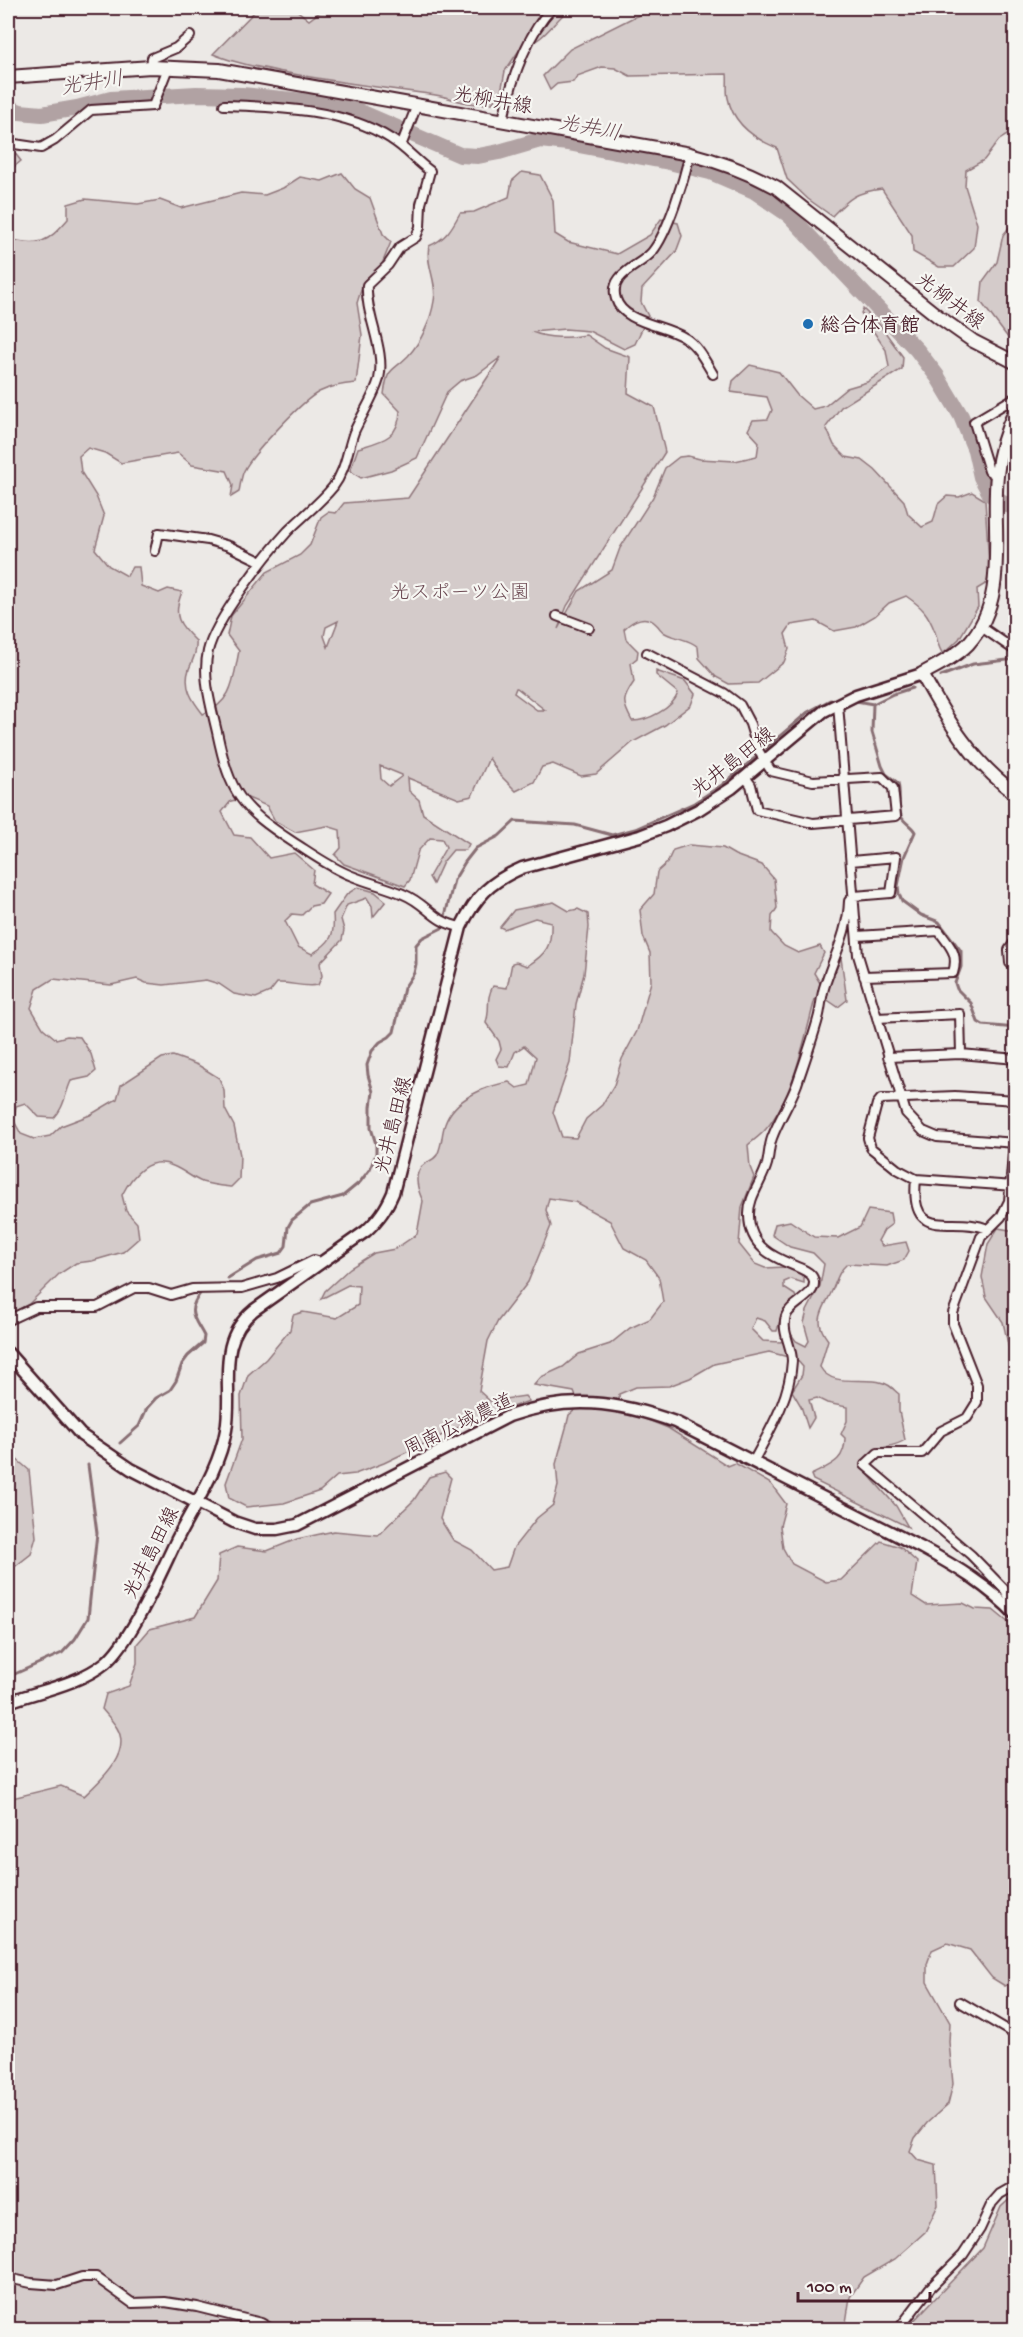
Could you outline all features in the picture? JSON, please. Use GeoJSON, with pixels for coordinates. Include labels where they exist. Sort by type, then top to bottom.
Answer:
{"type":"FeatureCollection","features":[{"type":"Feature","properties":{"kind":"main road","name":"光柳井線"},"geometry":{"type":"LineString","coordinates":[[8,78],[152,67],[250,74],[503,120],[733,166],[776,187],[939,317],[973,341],[1016,363]]}},
{"type":"Feature","properties":{"kind":"main road"},"geometry":{"type":"LineString","coordinates":[[1015,793],[980,764],[964,744],[947,721],[922,674],[959,652],[980,626],[995,583],[997,476],[1001,448],[1016,409]]}},
{"type":"Feature","properties":{"kind":"main road","name":"光井島田線"},"geometry":{"type":"LineString","coordinates":[[8,1702],[91,1672],[105,1663],[118,1649],[140,1612],[216,1465],[229,1410],[227,1365],[234,1334],[244,1319],[347,1245],[379,1219],[393,1193],[461,927],[471,906],[482,893],[505,875],[522,868],[640,836],[666,826],[698,810],[745,777],[813,719],[838,704],[856,695],[922,674]]}},
{"type":"Feature","properties":{"kind":"main road","name":"周南広域農道"},"geometry":{"type":"LineString","coordinates":[[8,1353],[81,1435],[131,1469],[234,1522],[255,1529],[277,1529],[297,1525],[509,1416],[531,1408],[562,1403],[614,1404],[675,1422],[958,1568],[985,1586],[1012,1612]]}},
{"type":"Feature","properties":{"kind":"street"},"geometry":{"type":"LineString","coordinates":[[503,120],[509,89],[531,38],[552,8]]}},
{"type":"Feature","properties":{"kind":"street"},"geometry":{"type":"LineString","coordinates":[[152,67],[152,58],[176,48],[190,36]]}},
{"type":"Feature","properties":{"kind":"street"},"geometry":{"type":"LineString","coordinates":[[8,143],[41,148],[55,140],[91,110],[153,106],[166,73],[166,67]]}},
{"type":"Feature","properties":{"kind":"street"},"geometry":{"type":"LineString","coordinates":[[224,105],[296,111],[334,117],[377,131],[403,143],[430,171],[421,204],[420,227],[416,237],[400,247],[388,265],[368,285],[369,315],[380,365],[379,378],[353,435],[341,475],[324,498],[289,530],[262,561],[216,630],[208,650],[206,666],[220,746],[229,779],[238,797],[277,831],[327,864],[350,876],[405,894],[440,921],[461,927]]}},
{"type":"Feature","properties":{"kind":"street"},"geometry":{"type":"LineString","coordinates":[[403,143],[417,105]]}},
{"type":"Feature","properties":{"kind":"street"},"geometry":{"type":"LineString","coordinates":[[689,158],[658,243],[651,253],[625,272],[618,280],[614,290],[616,301],[622,310],[632,317],[686,338],[698,349],[713,374]]}},
{"type":"Feature","properties":{"kind":"street"},"geometry":{"type":"LineString","coordinates":[[997,476],[989,471],[974,422],[1016,397]]}},
{"type":"Feature","properties":{"kind":"street"},"geometry":{"type":"LineString","coordinates":[[155,551],[159,533],[208,540],[229,546],[262,561]]}},
{"type":"Feature","properties":{"kind":"street"},"geometry":{"type":"LineString","coordinates":[[557,616],[589,628]]}},
{"type":"Feature","properties":{"kind":"street"},"geometry":{"type":"LineString","coordinates":[[980,626],[1016,651]]}},
{"type":"Feature","properties":{"kind":"street"},"geometry":{"type":"LineString","coordinates":[[647,653],[724,693],[740,705],[750,724],[758,750],[771,771],[813,781],[882,777],[893,788],[896,816],[813,823],[757,810],[751,785],[745,777]]}},
{"type":"Feature","properties":{"kind":"street"},"geometry":{"type":"LineString","coordinates":[[838,704],[857,936],[864,976],[906,1113],[923,1131],[937,1137],[1015,1143]]}},
{"type":"Feature","properties":{"kind":"street"},"geometry":{"type":"LineString","coordinates":[[753,1462],[784,1399],[792,1363],[785,1328],[787,1313],[808,1294],[814,1279],[812,1275],[766,1251],[756,1239],[751,1226],[748,1215],[750,1204],[767,1165],[772,1140],[796,1088],[818,1018],[825,986],[849,917],[849,901],[854,896],[891,893],[896,857],[851,861]]}},
{"type":"Feature","properties":{"kind":"street"},"geometry":{"type":"LineString","coordinates":[[857,936],[939,931],[955,954],[957,962],[953,973],[864,976]]}},
{"type":"Feature","properties":{"kind":"street"},"geometry":{"type":"LineString","coordinates":[[1016,940],[1009,951],[1010,963],[1016,966]]}},
{"type":"Feature","properties":{"kind":"street"},"geometry":{"type":"LineString","coordinates":[[877,1018],[960,1014],[961,1054]]}},
{"type":"Feature","properties":{"kind":"street"},"geometry":{"type":"LineString","coordinates":[[888,1057],[961,1054],[1016,1059]]}},
{"type":"Feature","properties":{"kind":"street"},"geometry":{"type":"LineString","coordinates":[[1013,1185],[916,1179],[897,1169],[871,1148],[868,1138],[877,1104],[881,1099],[955,1096],[1016,1100]]}},
{"type":"Feature","properties":{"kind":"street"},"geometry":{"type":"LineString","coordinates":[[1012,1612],[1012,1602],[1005,1590],[971,1555],[865,1466],[878,1453],[922,1452],[941,1431],[968,1418],[972,1413],[978,1396],[977,1385],[953,1324],[953,1313],[971,1269],[976,1247],[988,1229],[1001,1216],[1009,1201],[1013,1185],[1016,1118]]}},
{"type":"Feature","properties":{"kind":"street"},"geometry":{"type":"LineString","coordinates":[[916,1179],[915,1203],[919,1213],[928,1222],[988,1229]]}},
{"type":"Feature","properties":{"kind":"street"},"geometry":{"type":"LineString","coordinates":[[8,1320],[36,1307],[97,1307],[134,1288],[149,1288],[171,1295],[192,1289],[242,1288],[277,1278],[314,1260],[321,1262]]}},
{"type":"Feature","properties":{"kind":"street"},"geometry":{"type":"LineString","coordinates":[[960,2002],[1016,2035]]}},
{"type":"Feature","properties":{"kind":"street"},"geometry":{"type":"LineString","coordinates":[[898,2330],[930,2288],[963,2255],[980,2229],[992,2203],[1000,2194],[1016,2185]]}},
{"type":"Feature","properties":{"kind":"street"},"geometry":{"type":"LineString","coordinates":[[8,2278],[57,2286],[82,2277],[96,2277],[132,2303],[165,2302],[197,2307],[261,2323],[273,2330]]}},
{"type":"Feature","properties":{"kind":"green space"},"geometry":{"type":"Polygon","coordinates":[[[258,8],[294,8],[309,20],[325,8],[571,8],[543,36],[522,46],[505,71],[501,92],[492,103],[483,104],[467,103],[438,95],[288,73],[241,63],[213,54],[258,8]]]}},
{"type":"Feature","properties":{"kind":"green space"},"geometry":{"type":"Polygon","coordinates":[[[659,8],[1015,8],[1015,130],[999,140],[984,160],[966,170],[965,186],[977,224],[974,248],[954,267],[939,267],[913,252],[912,235],[882,189],[854,197],[832,216],[808,199],[787,179],[777,148],[753,135],[740,123],[728,98],[727,74],[630,76],[615,68],[602,67],[577,76],[573,82],[557,84],[550,90],[543,76],[570,49],[634,17],[659,8]]]}},
{"type":"Feature","properties":{"kind":"green space"},"geometry":{"type":"Polygon","coordinates":[[[14,152],[21,161],[8,172],[8,156],[14,152]]]}},
{"type":"Feature","properties":{"kind":"green space","name":"光スポーツ公園"},"geometry":{"type":"Polygon","coordinates":[[[522,172],[540,175],[553,200],[555,234],[568,242],[617,254],[650,235],[661,219],[678,223],[682,236],[676,252],[642,289],[641,302],[648,316],[635,344],[624,349],[589,331],[565,329],[532,332],[559,337],[586,335],[605,348],[630,357],[628,393],[654,407],[665,452],[567,606],[558,629],[579,591],[612,570],[620,548],[653,497],[665,468],[679,457],[735,461],[757,456],[759,442],[748,430],[753,420],[768,419],[772,410],[767,397],[731,392],[733,381],[750,365],[779,372],[797,395],[813,409],[825,406],[847,388],[867,382],[889,367],[886,350],[861,313],[863,309],[880,325],[903,357],[902,369],[841,407],[826,427],[834,445],[846,457],[862,460],[875,470],[904,501],[908,514],[922,527],[933,522],[938,504],[947,496],[959,497],[972,492],[985,500],[989,566],[987,583],[977,589],[978,607],[959,639],[943,654],[927,615],[906,596],[889,603],[875,616],[856,627],[834,631],[816,621],[791,625],[785,634],[789,649],[784,662],[758,683],[729,684],[716,677],[699,658],[698,647],[695,644],[665,633],[648,619],[640,619],[631,623],[624,629],[626,639],[638,651],[637,658],[631,663],[634,682],[625,697],[626,710],[632,721],[659,713],[671,704],[678,693],[656,675],[656,671],[685,681],[695,694],[691,705],[665,725],[633,742],[596,774],[581,776],[553,764],[542,767],[534,782],[516,791],[499,774],[489,758],[472,796],[459,799],[408,778],[409,791],[419,800],[423,814],[469,844],[466,850],[453,850],[443,862],[433,884],[429,877],[446,847],[442,839],[430,838],[418,851],[410,880],[405,886],[344,864],[335,855],[341,848],[340,830],[327,826],[295,832],[275,821],[267,806],[248,798],[231,801],[222,812],[234,835],[250,837],[269,858],[294,853],[314,870],[312,884],[328,894],[321,904],[311,906],[302,915],[292,914],[285,921],[298,947],[312,954],[328,942],[333,928],[333,914],[347,894],[358,887],[375,892],[386,901],[373,917],[372,906],[367,898],[347,905],[341,919],[344,930],[342,940],[320,963],[322,976],[318,985],[277,983],[270,992],[256,998],[234,994],[219,984],[206,980],[164,985],[146,983],[137,979],[111,985],[53,979],[37,989],[31,1008],[43,1028],[56,1039],[67,1036],[80,1037],[91,1054],[96,1071],[89,1077],[71,1081],[62,1105],[54,1118],[39,1117],[25,1103],[16,1106],[14,1121],[21,1134],[34,1139],[50,1136],[61,1126],[90,1115],[117,1099],[121,1085],[162,1058],[173,1056],[198,1065],[219,1078],[224,1090],[225,1109],[234,1126],[240,1155],[239,1179],[231,1187],[202,1182],[164,1163],[156,1163],[142,1169],[131,1180],[122,1195],[126,1211],[137,1223],[139,1238],[123,1252],[76,1263],[59,1274],[29,1304],[8,1315],[8,239],[36,242],[48,238],[68,219],[68,204],[85,199],[138,204],[160,200],[181,208],[241,193],[265,195],[283,188],[300,177],[322,181],[342,173],[355,189],[370,198],[383,234],[391,242],[382,264],[364,281],[357,303],[362,335],[356,383],[319,392],[301,406],[266,442],[248,465],[243,473],[239,492],[231,497],[233,485],[227,471],[192,465],[178,453],[121,463],[105,453],[88,448],[79,456],[81,472],[96,496],[104,516],[95,549],[109,566],[127,576],[132,567],[139,567],[141,586],[159,593],[168,589],[182,592],[178,608],[179,620],[196,641],[187,682],[192,698],[203,714],[220,703],[233,681],[239,651],[227,635],[231,616],[267,572],[300,555],[310,545],[321,517],[328,512],[336,513],[344,503],[408,498],[501,357],[477,375],[460,381],[447,392],[417,458],[391,470],[361,478],[350,471],[358,448],[387,437],[396,428],[399,420],[400,411],[384,394],[385,385],[391,371],[408,356],[417,344],[430,316],[435,294],[428,253],[429,246],[448,232],[460,213],[474,212],[509,197],[512,181],[522,172]],[[338,621],[326,627],[324,636],[328,647],[338,621]],[[517,688],[514,693],[537,710],[545,710],[517,688]],[[380,766],[381,779],[389,786],[402,775],[380,766]]]}},
{"type":"Feature","properties":{"kind":"green space"},"geometry":{"type":"Polygon","coordinates":[[[1015,220],[1016,344],[1012,343],[981,302],[983,281],[997,262],[1003,235],[1015,220]]]}},
{"type":"Feature","properties":{"kind":"green space"},"geometry":{"type":"Polygon","coordinates":[[[689,845],[723,848],[762,865],[774,879],[777,908],[772,916],[771,932],[784,946],[798,953],[820,946],[824,953],[814,973],[820,983],[832,979],[841,958],[847,1000],[838,1007],[826,999],[815,999],[797,1067],[784,1101],[766,1129],[748,1145],[750,1167],[754,1177],[742,1207],[739,1244],[755,1264],[765,1268],[784,1267],[804,1276],[804,1283],[791,1279],[784,1282],[784,1288],[795,1295],[796,1299],[782,1313],[777,1331],[773,1331],[765,1321],[756,1318],[751,1329],[763,1341],[781,1342],[784,1332],[791,1334],[796,1341],[806,1346],[809,1341],[804,1323],[807,1311],[820,1286],[824,1264],[813,1253],[790,1247],[772,1235],[775,1224],[790,1221],[814,1237],[838,1238],[860,1227],[868,1210],[890,1213],[892,1224],[884,1230],[878,1241],[882,1246],[906,1242],[909,1251],[904,1260],[887,1266],[847,1264],[841,1271],[820,1316],[823,1333],[828,1340],[820,1367],[833,1378],[880,1382],[899,1394],[899,1411],[905,1440],[875,1450],[866,1458],[863,1465],[866,1472],[896,1506],[908,1527],[813,1480],[811,1475],[835,1462],[842,1452],[845,1438],[841,1434],[847,1421],[847,1407],[827,1403],[817,1398],[809,1400],[814,1418],[808,1428],[801,1406],[792,1391],[802,1375],[803,1367],[796,1359],[769,1352],[714,1364],[690,1378],[669,1386],[636,1387],[619,1394],[620,1409],[668,1428],[728,1466],[735,1463],[771,1484],[786,1504],[780,1526],[783,1548],[792,1564],[826,1582],[841,1580],[881,1541],[900,1547],[917,1562],[912,1596],[926,1605],[963,1603],[975,1609],[993,1610],[1015,1628],[1015,1980],[1005,1986],[992,1978],[970,1950],[947,1943],[932,1950],[927,1964],[927,1982],[950,2023],[949,2042],[953,2084],[948,2104],[927,2123],[915,2138],[910,2151],[918,2160],[936,2165],[938,2205],[925,2232],[895,2259],[864,2277],[850,2297],[845,2329],[8,2330],[8,1799],[61,1786],[84,1796],[106,1774],[118,1756],[121,1737],[102,1709],[106,1694],[129,1686],[137,1663],[137,1644],[150,1629],[195,1617],[217,1581],[219,1555],[237,1547],[267,1551],[297,1539],[334,1531],[378,1535],[414,1500],[429,1477],[445,1472],[451,1478],[440,1519],[453,1540],[472,1550],[491,1570],[507,1567],[514,1547],[537,1518],[553,1505],[558,1486],[556,1464],[569,1415],[580,1406],[574,1392],[534,1385],[541,1377],[563,1367],[579,1354],[610,1344],[630,1328],[650,1319],[663,1302],[659,1278],[646,1260],[624,1248],[610,1221],[575,1202],[549,1198],[546,1210],[551,1226],[528,1282],[498,1321],[488,1341],[479,1391],[490,1401],[525,1396],[529,1401],[472,1421],[384,1463],[355,1474],[337,1476],[320,1491],[284,1503],[246,1507],[229,1498],[226,1483],[242,1439],[241,1396],[248,1375],[266,1359],[290,1330],[293,1315],[303,1312],[337,1318],[358,1305],[359,1286],[348,1285],[321,1299],[325,1291],[350,1268],[374,1253],[395,1249],[417,1234],[423,1201],[418,1188],[419,1170],[437,1155],[449,1115],[463,1100],[481,1090],[509,1082],[517,1088],[529,1085],[536,1057],[524,1046],[515,1052],[509,1067],[499,1066],[496,1059],[501,1049],[499,1041],[486,1023],[489,1000],[493,986],[507,988],[512,963],[527,966],[544,953],[549,943],[551,922],[535,918],[504,929],[500,927],[514,910],[554,902],[569,911],[578,909],[588,914],[589,927],[584,974],[576,1004],[570,1063],[553,1112],[562,1137],[576,1138],[586,1119],[602,1105],[614,1085],[622,1059],[637,1031],[651,982],[650,953],[643,936],[640,910],[654,894],[657,872],[667,863],[673,850],[689,845]]]}},
{"type":"Feature","properties":{"kind":"green space"},"geometry":{"type":"Polygon","coordinates":[[[998,1228],[1015,1231],[1015,1375],[1003,1322],[986,1297],[982,1277],[988,1244],[998,1228]]]}},
{"type":"Feature","properties":{"kind":"green space"},"geometry":{"type":"Polygon","coordinates":[[[8,1452],[29,1470],[36,1537],[31,1554],[8,1572],[8,1452]]]}},
{"type":"Feature","properties":{"kind":"green space"},"geometry":{"type":"Polygon","coordinates":[[[1015,2194],[1015,2329],[906,2329],[983,2248],[1001,2207],[1015,2194]]]}},
{"type":"Feature","properties":{"kind":"waterway","name":"光井川"},"geometry":{"type":"LineString","coordinates":[[8,107],[20,112],[42,114],[111,99],[196,94],[242,95],[314,102],[356,110],[460,155],[478,156],[540,140],[669,162],[710,172],[754,191],[789,215],[917,350],[937,376],[961,416],[975,450],[981,477],[990,494],[1007,505],[1016,507]]}},
{"type":"Feature","properties":{"kind":"waterway"},"geometry":{"type":"LineString","coordinates":[[941,676],[973,664],[1016,659]]}},
{"type":"Feature","properties":{"kind":"waterway"},"geometry":{"type":"LineString","coordinates":[[856,701],[873,704],[912,688]]}},
{"type":"Feature","properties":{"kind":"waterway"},"geometry":{"type":"LineString","coordinates":[[766,748],[808,712],[830,700]]}},
{"type":"Feature","properties":{"kind":"waterway"},"geometry":{"type":"LineString","coordinates":[[873,704],[872,732],[882,766],[886,774],[898,783],[902,818],[915,832],[904,857],[898,886],[902,901],[921,915],[939,922],[961,951],[961,967],[955,983],[957,989],[971,1003],[978,1022],[983,1025],[1016,1028]]}},
{"type":"Feature","properties":{"kind":"waterway"},"geometry":{"type":"LineString","coordinates":[[228,1278],[257,1260],[281,1253],[286,1246],[288,1227],[292,1220],[310,1205],[343,1196],[360,1182],[370,1169],[376,1154],[376,1144],[371,1128],[373,1092],[367,1065],[372,1051],[394,1032],[404,988],[414,973],[416,945],[422,938],[442,928],[454,880],[476,848],[499,836],[515,821],[575,825],[612,835],[635,829],[694,803],[722,785],[755,758]]}},
{"type":"Feature","properties":{"kind":"waterway"},"geometry":{"type":"LineString","coordinates":[[120,1443],[139,1426],[147,1408],[156,1398],[170,1390],[182,1364],[203,1343],[204,1336],[193,1314],[194,1304],[202,1291]]}},
{"type":"Feature","properties":{"kind":"waterway"},"geometry":{"type":"LineString","coordinates":[[8,1677],[62,1653],[75,1639],[88,1618],[97,1533],[88,1465]]}},
{"type":"Feature","properties":{"kind":"place","name":"総合体育館"},"geometry":{"type":"Point","coordinates":[808,324]}}]}
